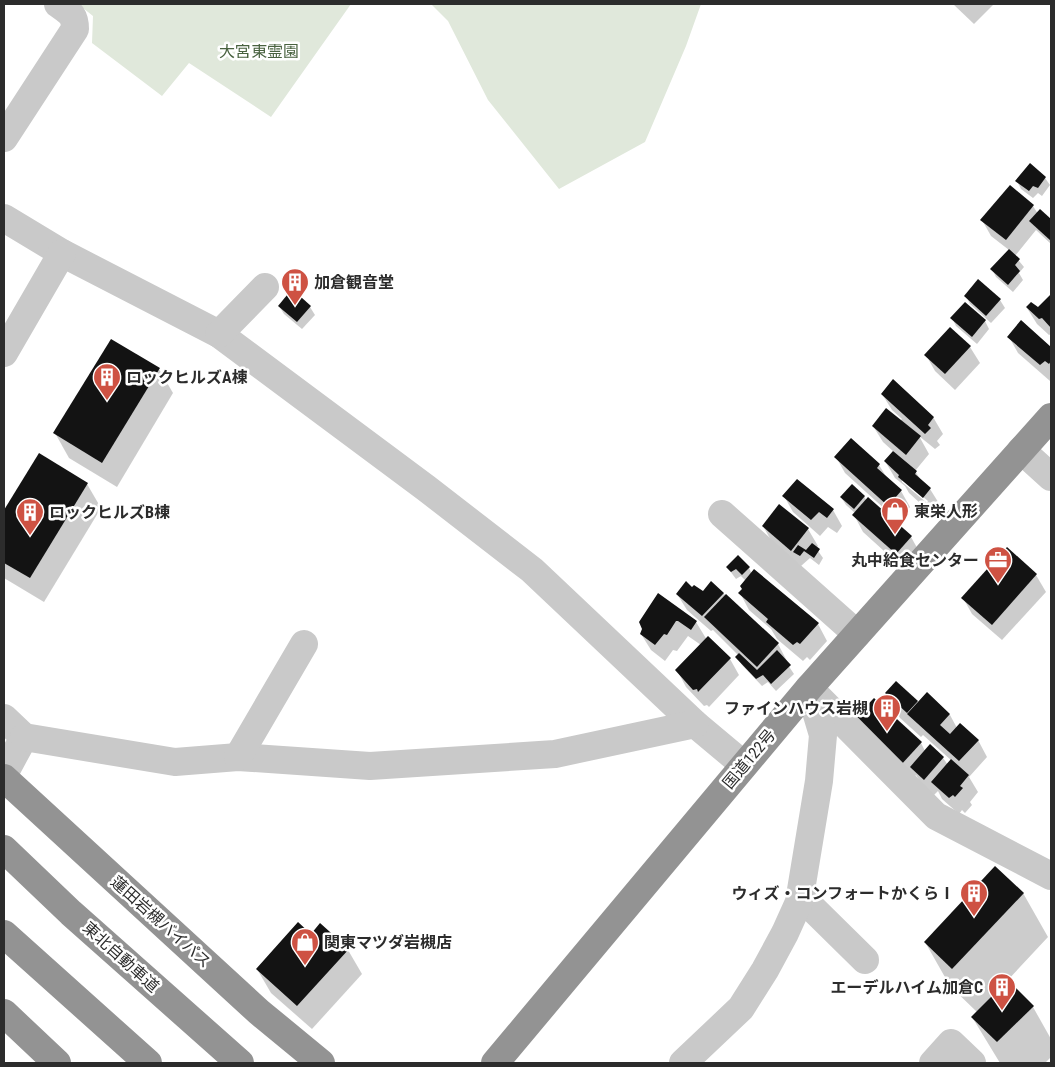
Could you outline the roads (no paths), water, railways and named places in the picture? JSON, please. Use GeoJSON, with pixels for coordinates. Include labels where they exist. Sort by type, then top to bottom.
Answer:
{"type":"FeatureCollection","features":[{"type":"Feature","properties":{"kind":"highway","name":"国道122号"},"geometry":{"type":"LineString","coordinates":[[495,1063],[808,688],[1051,417]]}},
{"type":"Feature","properties":{"kind":"highway","name":"蓮田岩槻バイパス"},"geometry":{"type":"LineString","coordinates":[[4,776],[259,1012],[321,1063]]}},
{"type":"Feature","properties":{"kind":"highway","name":"東北自動車道"},"geometry":{"type":"LineString","coordinates":[[4,849],[71,913],[240,1063]]}},
{"type":"Feature","properties":{"kind":"highway"},"geometry":{"type":"LineString","coordinates":[[4,934],[148,1063]]}},
{"type":"Feature","properties":{"kind":"highway"},"geometry":{"type":"LineString","coordinates":[[4,1013],[57,1063]]}},
{"type":"Feature","properties":{"kind":"street"},"geometry":{"type":"LineString","coordinates":[[4,138],[75,29],[73,16],[58,4]]}},
{"type":"Feature","properties":{"kind":"street"},"geometry":{"type":"LineString","coordinates":[[4,218],[62,253],[219,334],[426,488],[532,570],[695,724],[744,765]]}},
{"type":"Feature","properties":{"kind":"street"},"geometry":{"type":"LineString","coordinates":[[4,353],[62,253]]}},
{"type":"Feature","properties":{"kind":"street"},"geometry":{"type":"LineString","coordinates":[[219,334],[266,287]]}},
{"type":"Feature","properties":{"kind":"street"},"geometry":{"type":"LineString","coordinates":[[1021,450],[1051,477]]}},
{"type":"Feature","properties":{"kind":"street"},"geometry":{"type":"LineString","coordinates":[[722,514],[857,634]]}},
{"type":"Feature","properties":{"kind":"street"},"geometry":{"type":"LineString","coordinates":[[238,757],[304,644]]}},
{"type":"Feature","properties":{"kind":"street"},"geometry":{"type":"LineString","coordinates":[[808,688],[936,816],[1051,876]]}},
{"type":"Feature","properties":{"kind":"street"},"geometry":{"type":"LineString","coordinates":[[682,1063],[741,1008],[765,970],[799,902],[819,781],[823,735],[808,688]]}},
{"type":"Feature","properties":{"kind":"street"},"geometry":{"type":"LineString","coordinates":[[4,718],[24,737],[175,762],[238,757],[370,766],[555,754],[695,724]]}},
{"type":"Feature","properties":{"kind":"street"},"geometry":{"type":"LineString","coordinates":[[4,776],[24,737]]}},
{"type":"Feature","properties":{"kind":"street"},"geometry":{"type":"LineString","coordinates":[[800,896],[866,960]]}},
{"type":"Feature","properties":{"kind":"street"},"geometry":{"type":"LineString","coordinates":[[933,1063],[951,1043],[972,1063]]}},
{"type":"Feature","properties":{"kind":"place","name":"加倉観音堂"},"geometry":{"type":"Point","coordinates":[295,306]}},
{"type":"Feature","properties":{"kind":"place","name":"ロックヒルズA棟"},"geometry":{"type":"Point","coordinates":[107,401]}},
{"type":"Feature","properties":{"kind":"place","name":"東栄人形"},"geometry":{"type":"Point","coordinates":[895,535]}},
{"type":"Feature","properties":{"kind":"place","name":"ロックヒルズB棟"},"geometry":{"type":"Point","coordinates":[30,536]}},
{"type":"Feature","properties":{"kind":"place","name":"丸中給食センター"},"geometry":{"type":"Point","coordinates":[998,584]}},
{"type":"Feature","properties":{"kind":"place","name":"ファインハウス岩槻"},"geometry":{"type":"Point","coordinates":[887,732]}},
{"type":"Feature","properties":{"kind":"place","name":"ウィズ・コンフォートかくらⅠ"},"geometry":{"type":"Point","coordinates":[974,917]}},
{"type":"Feature","properties":{"kind":"place","name":"関東マツダ岩槻店"},"geometry":{"type":"Point","coordinates":[305,966]}},
{"type":"Feature","properties":{"kind":"place","name":"エーデルハイム加倉C"},"geometry":{"type":"Point","coordinates":[1002,1011]}},
{"type":"Feature","properties":{"kind":"park label","name":"大宮東霊園"},"geometry":{"type":"Point","coordinates":[259,51]}}]}
